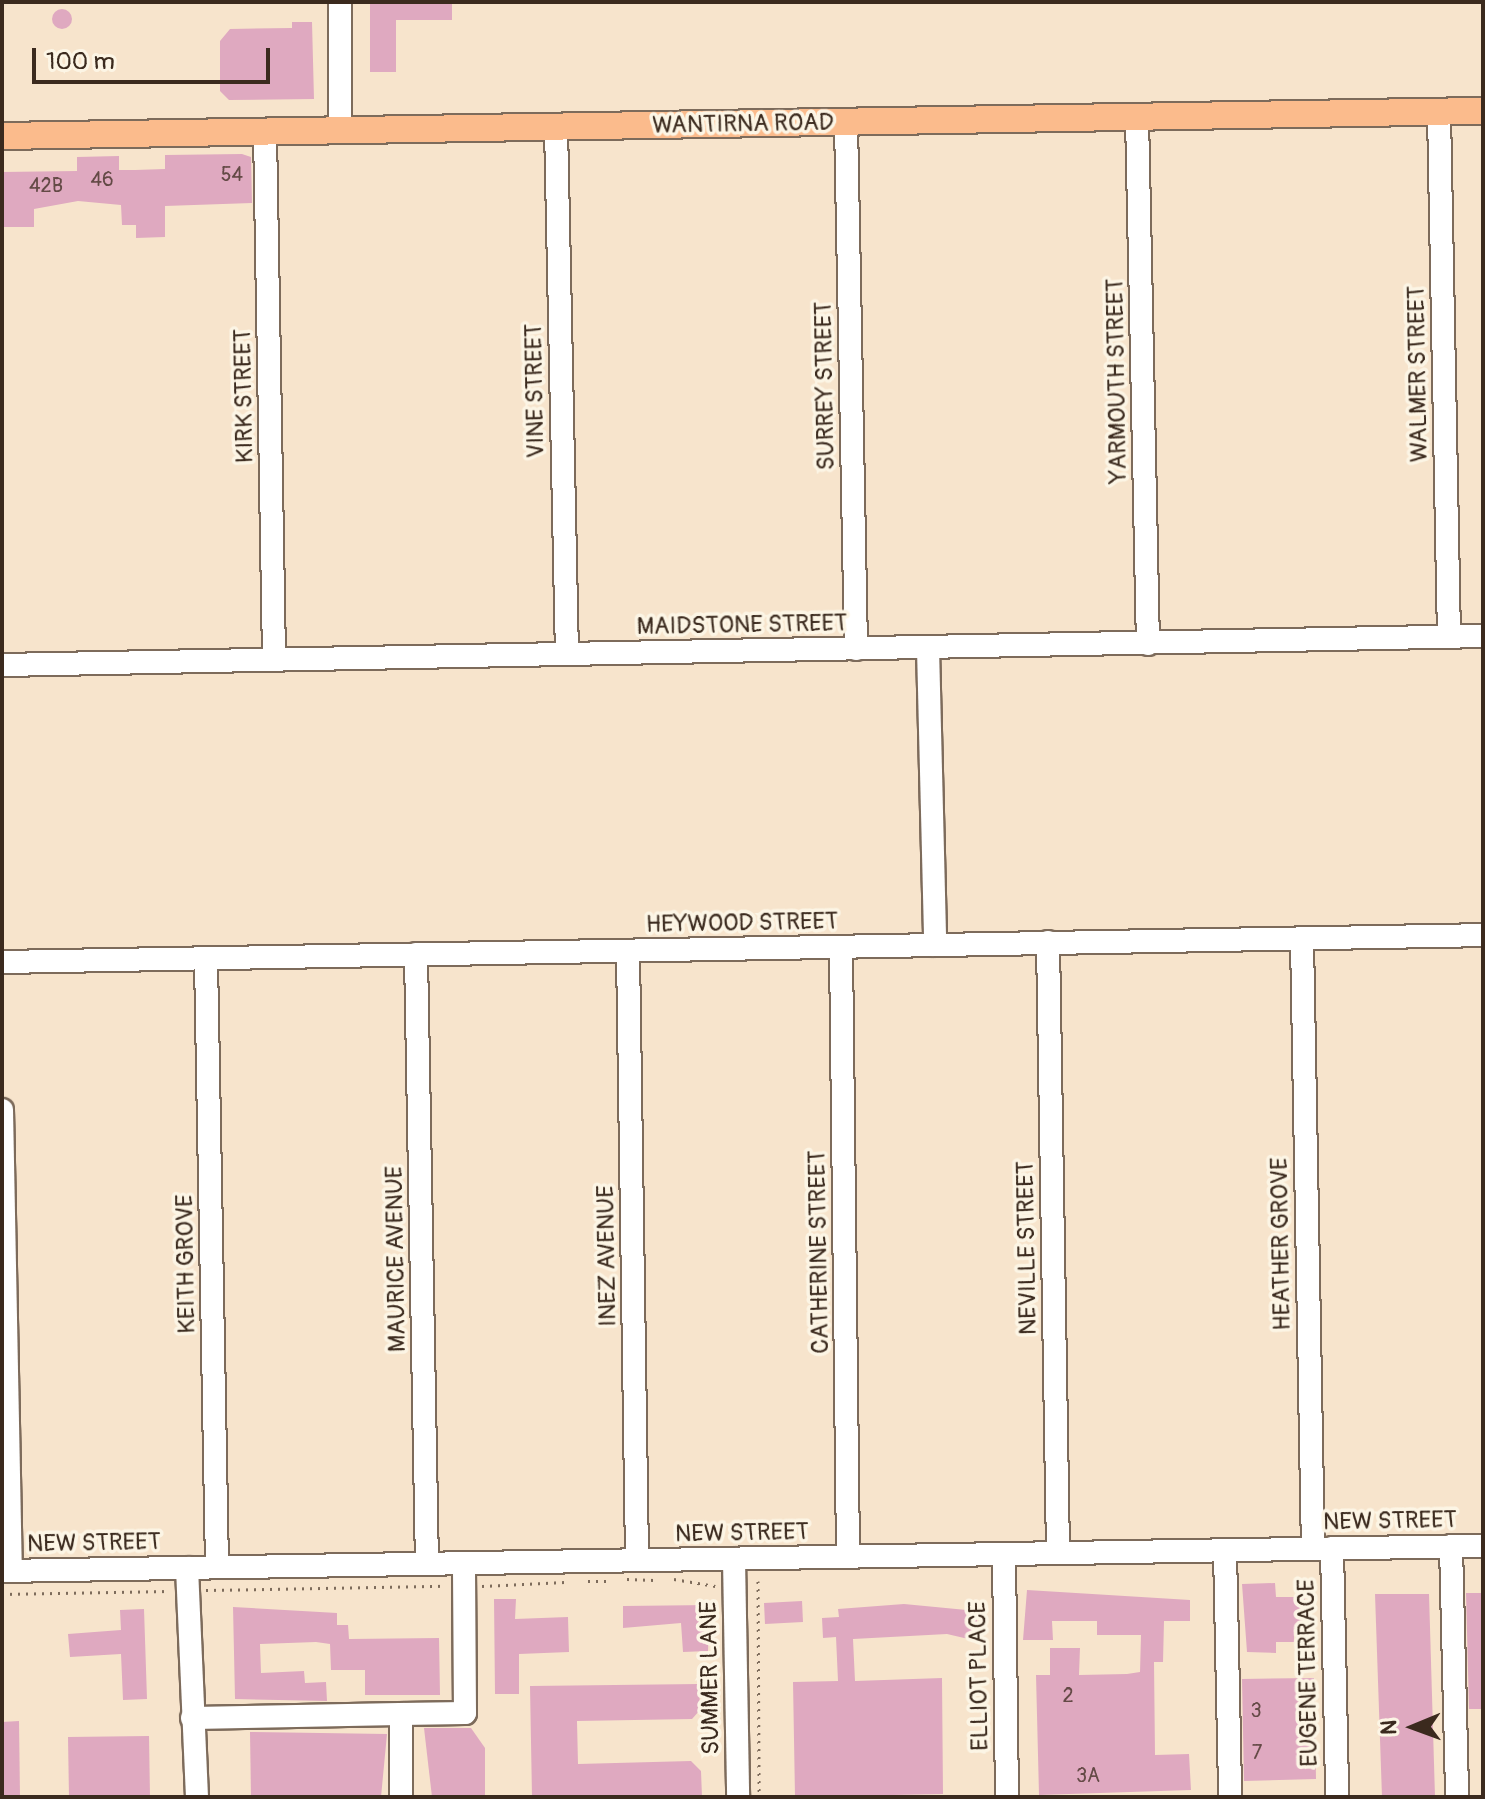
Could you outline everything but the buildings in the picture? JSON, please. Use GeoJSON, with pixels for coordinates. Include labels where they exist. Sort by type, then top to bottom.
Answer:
{"type":"FeatureCollection","features":[{"type":"Feature","properties":{"kind":"main road","name":"WANTIRNA ROAD"},"geometry":{"type":"LineString","coordinates":[[2,136],[1483,111]]}},
{"type":"Feature","properties":{"kind":"street"},"geometry":{"type":"LineString","coordinates":[[340,2],[340,131]]}},
{"type":"Feature","properties":{"kind":"street","name":"WALMER STREET"},"geometry":{"type":"LineString","coordinates":[[1439,112],[1449,636]]}},
{"type":"Feature","properties":{"kind":"street","name":"YARMOUTH STREET"},"geometry":{"type":"LineString","coordinates":[[1137,116],[1148,644]]}},
{"type":"Feature","properties":{"kind":"street","name":"SURREY STREET"},"geometry":{"type":"LineString","coordinates":[[846,122],[856,649]]}},
{"type":"Feature","properties":{"kind":"street","name":"VINE STREET"},"geometry":{"type":"LineString","coordinates":[[556,126],[567,654]]}},
{"type":"Feature","properties":{"kind":"street","name":"KIRK STREET"},"geometry":{"type":"LineString","coordinates":[[265,131],[274,659]]}},
{"type":"Feature","properties":{"kind":"street","name":"MAIDSTONE STREET"},"geometry":{"type":"LineString","coordinates":[[2,665],[1483,636]]}},
{"type":"Feature","properties":{"kind":"street"},"geometry":{"type":"LineString","coordinates":[[928,648],[935,945]]}},
{"type":"Feature","properties":{"kind":"street","name":"HEYWOOD STREET"},"geometry":{"type":"LineString","coordinates":[[2,962],[1483,935]]}},
{"type":"Feature","properties":{"kind":"street","name":"HEATHER GROVE"},"geometry":{"type":"LineString","coordinates":[[1302,939],[1322,1549]]}},
{"type":"Feature","properties":{"kind":"street","name":"NEVILLE STREET"},"geometry":{"type":"LineString","coordinates":[[1048,942],[1058,1552]]}},
{"type":"Feature","properties":{"kind":"street","name":"CATHERINE STREET"},"geometry":{"type":"LineString","coordinates":[[841,947],[848,1557]]}},
{"type":"Feature","properties":{"kind":"street","name":"INEZ AVENUE"},"geometry":{"type":"LineString","coordinates":[[628,951],[637,1560]]}},
{"type":"Feature","properties":{"kind":"street","name":"MAURICE AVENUE"},"geometry":{"type":"LineString","coordinates":[[416,954],[427,1564]]}},
{"type":"Feature","properties":{"kind":"street","name":"KEITH GROVE"},"geometry":{"type":"LineString","coordinates":[[206,960],[217,1567]]}},
{"type":"Feature","properties":{"kind":"street"},"geometry":{"type":"LineString","coordinates":[[2,1110],[6,1571]]}},
{"type":"Feature","properties":{"kind":"street"},"geometry":{"type":"LineString","coordinates":[[1451,1546],[1457,1797]]}},
{"type":"Feature","properties":{"kind":"street","name":"NEW STREET"},"geometry":{"type":"LineString","coordinates":[[6,1571],[1483,1546]]}},
{"type":"Feature","properties":{"kind":"street","name":"EUGENE TERRACE"},"geometry":{"type":"LineString","coordinates":[[1322,1549],[1337,1797]]}},
{"type":"Feature","properties":{"kind":"street"},"geometry":{"type":"LineString","coordinates":[[1225,1550],[1230,1797]]}},
{"type":"Feature","properties":{"kind":"street","name":"ELLIOT PLACE"},"geometry":{"type":"LineString","coordinates":[[1004,1554],[1007,1797]]}},
{"type":"Feature","properties":{"kind":"street","name":"SUMMER LANE"},"geometry":{"type":"LineString","coordinates":[[734,1559],[738,1797]]}},
{"type":"Feature","properties":{"kind":"street"},"geometry":{"type":"LineString","coordinates":[[192,1718],[465,1713],[464,1563]]}},
{"type":"Feature","properties":{"kind":"street"},"geometry":{"type":"LineString","coordinates":[[187,1568],[197,1797]]}},
{"type":"Feature","properties":{"kind":"street"},"geometry":{"type":"LineString","coordinates":[[401,1714],[401,1797]]}},
{"type":"Feature","properties":{"kind":"path"},"geometry":{"type":"LineString","coordinates":[[2,1594],[464,1586],[569,1580]]}},
{"type":"Feature","properties":{"kind":"path"},"geometry":{"type":"LineString","coordinates":[[583,1580],[712,1581]]}},
{"type":"Feature","properties":{"kind":"path"},"geometry":{"type":"LineString","coordinates":[[758,1581],[759,1797]]}}]}
